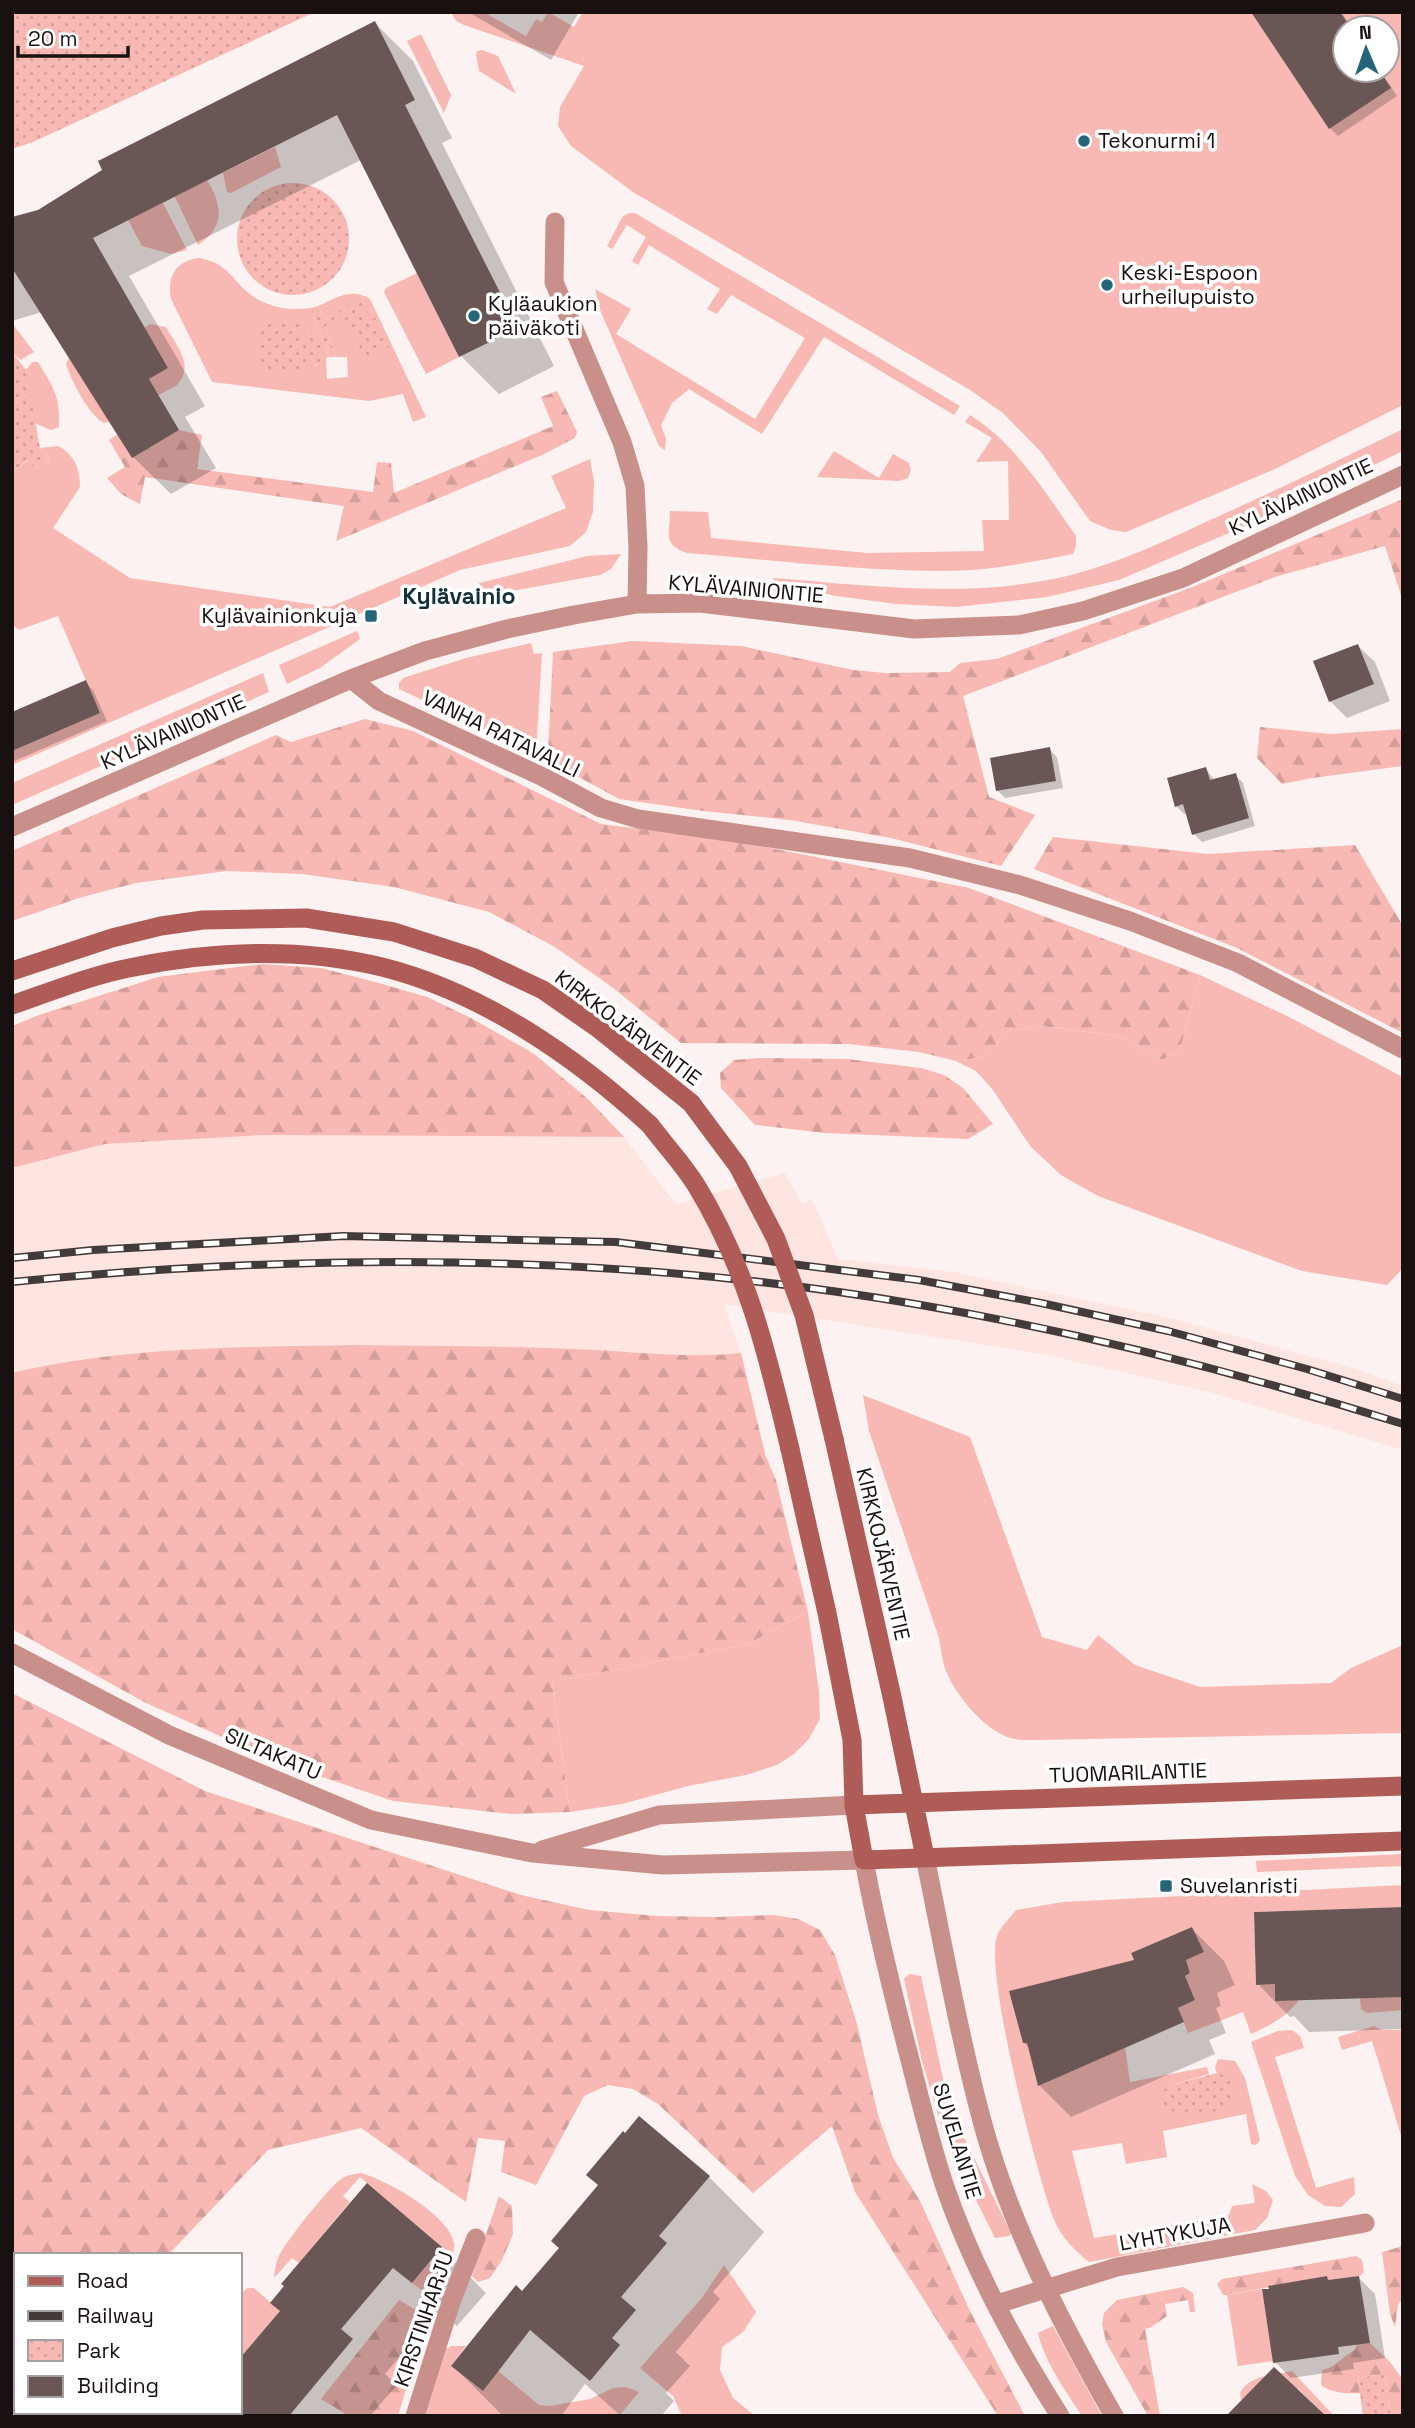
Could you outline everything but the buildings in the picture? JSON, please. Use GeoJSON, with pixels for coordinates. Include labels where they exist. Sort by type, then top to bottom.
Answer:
{"type":"FeatureCollection","features":[{"type":"Feature","properties":{"kind":"main road","name":"KIRKKOJÄRVENTIE"},"geometry":{"type":"LineString","coordinates":[[12,971],[111,938],[161,926],[203,920],[306,918],[394,932],[475,958],[543,990],[599,1029],[691,1103],[738,1166],[776,1239],[804,1315],[892,1697],[925,1857]]}},
{"type":"Feature","properties":{"kind":"main road"},"geometry":{"type":"LineString","coordinates":[[12,1005],[127,968],[205,956],[261,953],[308,955],[382,968],[450,990],[514,1024],[566,1056],[612,1090],[650,1125],[695,1184],[729,1248],[758,1321],[790,1448],[852,1740],[854,1805],[864,1860],[1403,1840]]}},
{"type":"Feature","properties":{"kind":"main road","name":"TUOMARILANTIE"},"geometry":{"type":"LineString","coordinates":[[854,1805],[1403,1786]]}},
{"type":"Feature","properties":{"kind":"street"},"geometry":{"type":"LineString","coordinates":[[555,222],[554,282],[622,442],[635,486],[637,604]]}},
{"type":"Feature","properties":{"kind":"street","name":"KYLÄVAINIONTIE"},"geometry":{"type":"LineString","coordinates":[[12,827],[351,679],[425,652],[508,629],[637,604],[700,604],[914,629],[1019,625],[1083,611],[1183,578],[1403,475]]}},
{"type":"Feature","properties":{"kind":"street","name":"VANHA RATAVALLI"},"geometry":{"type":"LineString","coordinates":[[351,679],[379,701],[542,777],[601,808],[638,819],[910,858],[1020,885],[1130,921],[1238,963],[1403,1049]]}},
{"type":"Feature","properties":{"kind":"street","name":"SILTAKATU"},"geometry":{"type":"LineString","coordinates":[[12,1653],[169,1735],[371,1820],[532,1853],[663,1865],[864,1860]]}},
{"type":"Feature","properties":{"kind":"street","name":"SILTAKATU"},"geometry":{"type":"LineString","coordinates":[[532,1853],[659,1815],[854,1805]]}},
{"type":"Feature","properties":{"kind":"street","name":"SUVELANTIE"},"geometry":{"type":"LineString","coordinates":[[925,1857],[983,2123],[1024,2239],[1074,2346],[1114,2416]]}},
{"type":"Feature","properties":{"kind":"street","name":"SUVELANTIE"},"geometry":{"type":"LineString","coordinates":[[864,1860],[880,1942],[944,2185],[997,2304],[1033,2373],[1060,2416]]}},
{"type":"Feature","properties":{"kind":"street","name":"LYHTYKUJA"},"geometry":{"type":"LineString","coordinates":[[997,2304],[1116,2267],[1364,2223]]}},
{"type":"Feature","properties":{"kind":"street","name":"KIRSTINHARJU"},"geometry":{"type":"LineString","coordinates":[[415,2416],[451,2302],[476,2238]]}},
{"type":"Feature","properties":{"kind":"shaded area"},"geometry":{"type":"Polygon","coordinates":[[[265,1135],[624,1137],[676,1204],[785,1173],[802,1203],[812,1199],[838,1259],[954,1272],[1174,1319],[1352,1368],[1403,1386],[1403,1450],[1206,1391],[1041,1354],[724,1304],[741,1353],[704,1357],[575,1349],[264,1346],[152,1352],[43,1366],[12,1373],[12,1168],[105,1144],[265,1135]]]}},
{"type":"Feature","properties":{"kind":"green space"},"geometry":{"type":"Polygon","coordinates":[[[12,12],[315,12],[33,142],[12,149],[12,12]]]}},
{"type":"Feature","properties":{"kind":"green space","name":"Keski-Espoon urheilupuisto"},"geometry":{"type":"Polygon","coordinates":[[[451,12],[483,12],[526,36],[536,19],[542,22],[548,12],[574,27],[583,12],[1403,12],[1403,405],[1275,469],[1126,532],[1111,530],[1090,521],[1041,452],[1003,413],[970,390],[633,192],[571,146],[558,126],[560,107],[584,66],[456,21],[451,12]]]}},
{"type":"Feature","properties":{"kind":"green space"},"geometry":{"type":"Polygon","coordinates":[[[421,34],[451,95],[444,113],[407,41],[421,34]]]}},
{"type":"Feature","properties":{"kind":"green space"},"geometry":{"type":"Polygon","coordinates":[[[482,50],[498,56],[516,94],[479,71],[476,54],[482,50]]]}},
{"type":"Feature","properties":{"kind":"green space"},"geometry":{"type":"Polygon","coordinates":[[[275,147],[281,167],[231,193],[227,192],[223,173],[275,147]]]}},
{"type":"Feature","properties":{"kind":"green space"},"geometry":{"type":"Polygon","coordinates":[[[207,180],[216,199],[219,216],[213,231],[198,245],[175,197],[207,180]]]}},
{"type":"Feature","properties":{"kind":"green space"},"geometry":{"type":"Polygon","coordinates":[[[293,183],[314,187],[333,199],[345,218],[349,239],[345,260],[333,279],[314,291],[293,295],[272,291],[253,279],[241,260],[237,239],[241,218],[253,199],[272,187],[293,183]]]}},
{"type":"Feature","properties":{"kind":"green space"},"geometry":{"type":"Polygon","coordinates":[[[163,203],[187,250],[171,254],[142,246],[128,220],[163,203]]]}},
{"type":"Feature","properties":{"kind":"green space"},"geometry":{"type":"Polygon","coordinates":[[[635,213],[960,406],[954,415],[824,337],[762,434],[689,389],[672,403],[661,425],[666,439],[665,450],[659,446],[600,310],[595,289],[631,309],[616,334],[755,419],[805,338],[731,295],[717,314],[707,309],[720,289],[649,245],[638,265],[632,261],[646,237],[627,225],[612,249],[607,246],[623,216],[635,213]]]}},
{"type":"Feature","properties":{"kind":"green space"},"geometry":{"type":"Polygon","coordinates":[[[199,258],[218,264],[247,292],[272,306],[311,308],[329,357],[326,358],[327,379],[348,377],[347,357],[336,357],[325,326],[343,319],[348,331],[375,318],[370,320],[339,309],[341,313],[324,319],[318,306],[350,294],[370,299],[426,417],[413,422],[403,394],[369,401],[212,382],[171,299],[170,284],[174,271],[199,258]],[[269,322],[315,366],[323,360],[324,353],[301,333],[269,322]]]}},
{"type":"Feature","properties":{"kind":"green space"},"geometry":{"type":"Polygon","coordinates":[[[417,273],[459,357],[426,374],[384,292],[386,288],[417,273]]]}},
{"type":"Feature","properties":{"kind":"green space"},"geometry":{"type":"Polygon","coordinates":[[[361,300],[370,319],[375,318],[389,348],[365,358],[352,331],[348,332],[343,320],[325,326],[336,357],[329,357],[311,308],[318,306],[324,319],[340,313],[339,308],[361,300]]]}},
{"type":"Feature","properties":{"kind":"green space"},"geometry":{"type":"Polygon","coordinates":[[[269,322],[299,323],[302,333],[313,335],[320,340],[324,348],[324,360],[302,369],[262,371],[259,368],[261,332],[269,322]]]}},
{"type":"Feature","properties":{"kind":"green space"},"geometry":{"type":"Polygon","coordinates":[[[12,323],[34,352],[20,360],[12,352],[12,323]]]}},
{"type":"Feature","properties":{"kind":"green space"},"geometry":{"type":"Polygon","coordinates":[[[150,324],[166,327],[175,342],[184,363],[182,378],[177,385],[104,423],[92,413],[76,388],[66,364],[69,358],[101,408],[168,368],[144,328],[150,324]]]}},
{"type":"Feature","properties":{"kind":"green space"},"geometry":{"type":"Polygon","coordinates":[[[12,352],[26,370],[40,448],[50,461],[42,467],[34,468],[28,460],[12,472],[12,352]]]}},
{"type":"Feature","properties":{"kind":"green space"},"geometry":{"type":"Polygon","coordinates":[[[32,362],[38,362],[57,399],[59,427],[51,430],[34,423],[26,370],[32,362]]]}},
{"type":"Feature","properties":{"kind":"green space"},"geometry":{"type":"Polygon","coordinates":[[[557,391],[577,432],[575,438],[542,455],[336,541],[344,506],[145,477],[140,504],[121,494],[107,478],[125,467],[109,440],[145,416],[160,441],[179,430],[202,435],[197,469],[373,492],[377,462],[391,463],[394,493],[553,426],[541,397],[557,391]]]}},
{"type":"Feature","properties":{"kind":"green space"},"geometry":{"type":"Polygon","coordinates":[[[970,415],[1016,454],[1041,486],[1076,536],[1073,554],[1009,566],[913,571],[687,553],[671,542],[670,511],[708,512],[711,538],[867,553],[984,551],[982,520],[1009,520],[1008,461],[976,462],[992,438],[965,422],[970,415]]]}},
{"type":"Feature","properties":{"kind":"green space"},"geometry":{"type":"Polygon","coordinates":[[[1403,429],[1403,451],[1250,524],[1119,580],[1047,597],[956,607],[896,604],[836,596],[771,582],[774,578],[885,587],[960,589],[997,587],[1071,575],[1124,558],[1159,543],[1403,429]]]}},
{"type":"Feature","properties":{"kind":"green space"},"geometry":{"type":"Polygon","coordinates":[[[58,446],[69,454],[75,463],[80,487],[53,528],[130,578],[330,607],[566,508],[551,476],[590,459],[594,481],[593,512],[586,532],[570,546],[460,570],[12,765],[12,751],[100,713],[58,616],[19,630],[12,625],[12,472],[29,460],[34,468],[42,467],[50,461],[40,448],[58,446]]]}},
{"type":"Feature","properties":{"kind":"green space"},"geometry":{"type":"Polygon","coordinates":[[[834,451],[879,478],[893,454],[909,463],[911,470],[908,478],[899,481],[817,477],[834,451]]]}},
{"type":"Feature","properties":{"kind":"green space"},"geometry":{"type":"Polygon","coordinates":[[[1403,499],[1403,601],[1385,546],[1275,577],[963,696],[989,797],[1035,815],[1001,866],[891,838],[790,820],[619,799],[551,762],[548,753],[553,652],[633,641],[741,646],[853,670],[886,673],[950,672],[960,663],[997,659],[1190,588],[1403,499]]]}},
{"type":"Feature","properties":{"kind":"green space"},"geometry":{"type":"Polygon","coordinates":[[[621,554],[611,569],[600,575],[484,596],[479,583],[587,556],[621,554]]]}},
{"type":"Feature","properties":{"kind":"green space"},"geometry":{"type":"Polygon","coordinates":[[[357,631],[360,639],[320,668],[287,684],[279,665],[357,631]]]}},
{"type":"Feature","properties":{"kind":"green space"},"geometry":{"type":"Polygon","coordinates":[[[531,643],[534,654],[542,653],[536,753],[399,689],[403,678],[466,658],[531,643]]]}},
{"type":"Feature","properties":{"kind":"green space"},"geometry":{"type":"Polygon","coordinates":[[[263,673],[269,692],[12,805],[12,783],[263,673]]]}},
{"type":"Feature","properties":{"kind":"green space"},"geometry":{"type":"Polygon","coordinates":[[[365,719],[413,731],[601,824],[736,841],[969,888],[1200,975],[1180,1050],[1162,1060],[1119,1036],[1041,1026],[1007,1031],[985,1057],[956,1061],[919,1052],[848,1044],[681,1043],[612,987],[555,947],[489,912],[394,887],[302,874],[227,871],[136,883],[82,897],[12,921],[12,851],[276,735],[291,742],[365,719]]]}},
{"type":"Feature","properties":{"kind":"green space"},"geometry":{"type":"Polygon","coordinates":[[[1260,727],[1330,734],[1403,729],[1403,766],[1282,784],[1257,758],[1260,727]]]}},
{"type":"Feature","properties":{"kind":"green space"},"geometry":{"type":"Polygon","coordinates":[[[1053,837],[1208,854],[1355,845],[1403,926],[1403,1033],[1237,948],[1034,869],[1053,837]]]}},
{"type":"Feature","properties":{"kind":"green space"},"geometry":{"type":"Polygon","coordinates":[[[263,964],[321,968],[379,983],[427,997],[471,1018],[533,1053],[589,1100],[624,1137],[265,1135],[105,1144],[12,1168],[12,1026],[158,977],[263,964]]]}},
{"type":"Feature","properties":{"kind":"green space"},"geometry":{"type":"Polygon","coordinates":[[[1200,975],[1287,1016],[1403,1077],[1403,1268],[1387,1285],[1302,1271],[1098,1196],[1061,1175],[1031,1147],[993,1090],[976,1071],[956,1061],[985,1057],[1007,1031],[1040,1026],[1119,1036],[1162,1060],[1180,1050],[1200,975]]]}},
{"type":"Feature","properties":{"kind":"green space"},"geometry":{"type":"Polygon","coordinates":[[[847,1059],[921,1068],[944,1075],[963,1088],[993,1124],[968,1139],[825,1133],[755,1125],[721,1088],[720,1073],[734,1060],[847,1059]]]}},
{"type":"Feature","properties":{"kind":"green space"},"geometry":{"type":"Polygon","coordinates":[[[353,1345],[547,1348],[679,1355],[741,1353],[808,1612],[748,1644],[552,1682],[570,1812],[511,1814],[393,1801],[281,1763],[146,1703],[12,1629],[12,1373],[54,1364],[139,1353],[353,1345]]]}},
{"type":"Feature","properties":{"kind":"green space"},"geometry":{"type":"Polygon","coordinates":[[[863,1395],[970,1437],[1042,1637],[1087,1650],[1098,1635],[1135,1665],[1200,1687],[1331,1683],[1351,1668],[1403,1645],[1403,1733],[1032,1740],[1015,1739],[994,1730],[965,1702],[946,1671],[939,1638],[869,1431],[863,1395]]]}},
{"type":"Feature","properties":{"kind":"green space"},"geometry":{"type":"Polygon","coordinates":[[[808,1612],[819,1691],[820,1719],[808,1740],[794,1754],[777,1765],[746,1775],[688,1786],[622,1804],[570,1812],[552,1682],[748,1644],[808,1612]]]}},
{"type":"Feature","properties":{"kind":"green space"},"geometry":{"type":"Polygon","coordinates":[[[12,1693],[205,1791],[521,1895],[589,1910],[657,1916],[773,1915],[798,1919],[820,1930],[835,1955],[857,2024],[878,2115],[893,2158],[920,2201],[970,2311],[1025,2416],[998,2416],[855,2192],[832,2126],[753,2193],[658,2104],[633,2089],[608,2085],[584,2096],[536,2185],[501,2172],[505,2141],[478,2138],[466,2202],[361,2128],[268,2150],[170,2253],[14,2253],[14,2414],[20,2414],[12,2416],[12,1693]]]}},
{"type":"Feature","properties":{"kind":"green space"},"geometry":{"type":"Polygon","coordinates":[[[1403,1854],[1403,1866],[1257,1872],[1256,1861],[1403,1854]]]}},
{"type":"Feature","properties":{"kind":"green space"},"geometry":{"type":"Polygon","coordinates":[[[1403,1885],[1403,1907],[1254,1912],[1256,1985],[1275,1984],[1276,2000],[1299,2000],[1278,2020],[1251,2034],[1243,2012],[1188,2033],[1178,2008],[1195,2000],[1185,1976],[1190,1973],[1186,1960],[1204,1952],[1192,1927],[1131,1953],[1141,1977],[1120,1964],[1010,1991],[1023,2043],[1027,2043],[1038,2085],[1125,2047],[1130,2082],[1207,2067],[1209,2074],[1172,2085],[1230,2086],[1224,2077],[1217,2073],[1215,2068],[1218,2059],[1235,2061],[1245,2078],[1260,2140],[1256,2145],[1251,2144],[1246,2114],[1163,2131],[1167,2157],[1126,2164],[1122,2143],[1072,2151],[1094,2238],[1229,2215],[1232,2206],[1255,2203],[1252,2184],[1266,2191],[1273,2200],[1267,2218],[1255,2230],[1089,2262],[1083,2257],[1056,2224],[1045,2194],[1005,2030],[995,1957],[998,1933],[1016,1910],[1063,1902],[1403,1885]]]}},
{"type":"Feature","properties":{"kind":"green space"},"geometry":{"type":"Polygon","coordinates":[[[909,1974],[921,1976],[949,2107],[1011,2233],[1009,2236],[995,2238],[945,2138],[922,2061],[904,1979],[909,1974]]]}},
{"type":"Feature","properties":{"kind":"green space"},"geometry":{"type":"Polygon","coordinates":[[[1403,1997],[1403,2010],[1367,2013],[1361,2009],[1360,1998],[1403,1997]]]}},
{"type":"Feature","properties":{"kind":"green space"},"geometry":{"type":"Polygon","coordinates":[[[1374,2026],[1382,2030],[1403,2030],[1403,2142],[1372,2041],[1342,2050],[1338,2037],[1374,2026]]]}},
{"type":"Feature","properties":{"kind":"green space"},"geometry":{"type":"Polygon","coordinates":[[[1292,2030],[1300,2036],[1304,2048],[1275,2057],[1316,2188],[1354,2177],[1355,2194],[1341,2207],[1325,2206],[1308,2195],[1295,2176],[1251,2042],[1278,2031],[1292,2030]]]}},
{"type":"Feature","properties":{"kind":"green space"},"geometry":{"type":"Polygon","coordinates":[[[1217,2073],[1231,2078],[1230,2086],[1235,2092],[1231,2105],[1211,2113],[1178,2115],[1163,2105],[1160,2092],[1172,2085],[1217,2073]]]}},
{"type":"Feature","properties":{"kind":"green space"},"geometry":{"type":"Polygon","coordinates":[[[361,2173],[386,2183],[415,2200],[450,2232],[454,2243],[453,2256],[435,2300],[412,2283],[429,2263],[435,2268],[448,2252],[360,2177],[343,2196],[350,2202],[299,2263],[292,2258],[274,2278],[281,2252],[319,2202],[341,2179],[361,2173]]]}},
{"type":"Feature","properties":{"kind":"green space"},"geometry":{"type":"Polygon","coordinates":[[[499,2196],[512,2206],[513,2234],[502,2260],[490,2278],[478,2282],[472,2276],[499,2196]]]}},
{"type":"Feature","properties":{"kind":"green space"},"geometry":{"type":"Polygon","coordinates":[[[1403,2246],[1403,2298],[1398,2305],[1395,2327],[1390,2314],[1382,2252],[1403,2246]]]}},
{"type":"Feature","properties":{"kind":"green space"},"geometry":{"type":"Polygon","coordinates":[[[1356,2256],[1362,2260],[1364,2272],[1360,2276],[1328,2280],[1327,2276],[1227,2295],[1223,2295],[1217,2284],[1222,2279],[1356,2256]]]}},
{"type":"Feature","properties":{"kind":"green space"},"geometry":{"type":"Polygon","coordinates":[[[724,2265],[756,2312],[743,2332],[722,2347],[720,2370],[733,2398],[755,2416],[682,2416],[673,2396],[640,2368],[701,2299],[724,2265]]]}},
{"type":"Feature","properties":{"kind":"green space"},"geometry":{"type":"Polygon","coordinates":[[[1183,2287],[1193,2293],[1195,2312],[1190,2312],[1188,2300],[1165,2304],[1167,2316],[1145,2329],[1160,2416],[1148,2416],[1106,2342],[1102,2324],[1104,2313],[1117,2300],[1183,2287]]]}},
{"type":"Feature","properties":{"kind":"green space"},"geometry":{"type":"Polygon","coordinates":[[[247,2288],[254,2288],[280,2311],[242,2356],[242,2293],[247,2288]]]}},
{"type":"Feature","properties":{"kind":"green space"},"geometry":{"type":"Polygon","coordinates":[[[1262,2289],[1273,2361],[1238,2366],[1227,2295],[1262,2289]]]}},
{"type":"Feature","properties":{"kind":"green space"},"geometry":{"type":"Polygon","coordinates":[[[399,2300],[428,2317],[398,2416],[349,2416],[321,2399],[399,2300]]]}},
{"type":"Feature","properties":{"kind":"green space"},"geometry":{"type":"Polygon","coordinates":[[[1053,2326],[1102,2416],[1082,2416],[1051,2366],[1038,2333],[1053,2326]]]}},
{"type":"Feature","properties":{"kind":"green space"},"geometry":{"type":"Polygon","coordinates":[[[1370,2343],[1390,2362],[1403,2380],[1403,2416],[1391,2416],[1385,2374],[1358,2378],[1360,2393],[1329,2390],[1321,2385],[1322,2370],[1355,2350],[1357,2344],[1370,2343]]]}},
{"type":"Feature","properties":{"kind":"green space"},"geometry":{"type":"Polygon","coordinates":[[[451,2346],[466,2346],[451,2366],[483,2391],[498,2371],[539,2405],[550,2406],[590,2399],[613,2388],[626,2387],[639,2392],[619,2416],[420,2416],[439,2354],[451,2346]]]}},
{"type":"Feature","properties":{"kind":"green space"},"geometry":{"type":"Polygon","coordinates":[[[1292,2371],[1334,2416],[1326,2416],[1298,2389],[1241,2400],[1240,2393],[1244,2387],[1256,2379],[1292,2371]]]}},
{"type":"Feature","properties":{"kind":"green space"},"geometry":{"type":"Polygon","coordinates":[[[1385,2374],[1391,2416],[1363,2416],[1358,2378],[1385,2374]]]}},
{"type":"Feature","properties":{"kind":"railway"},"geometry":{"type":"LineString","coordinates":[[12,1258],[93,1250],[343,1236],[616,1242],[919,1280],[1041,1303],[1168,1331],[1307,1369],[1403,1399]]}},
{"type":"Feature","properties":{"kind":"railway"},"geometry":{"type":"LineString","coordinates":[[12,1282],[125,1272],[351,1262],[578,1267],[691,1275],[803,1287],[977,1315],[1222,1371],[1403,1424]]}},
{"type":"Feature","properties":{"kind":"place","name":"Tekonurmi 1"},"geometry":{"type":"Point","coordinates":[1084,141]}},
{"type":"Feature","properties":{"kind":"place","name":"Keski-Espoon urheilupuisto"},"geometry":{"type":"Point","coordinates":[1107,285]}},
{"type":"Feature","properties":{"kind":"place","name":"Kyläaukion päiväkoti"},"geometry":{"type":"Point","coordinates":[474,316]}},
{"type":"Feature","properties":{"kind":"place","name":"Kylävainionkuja"},"geometry":{"type":"Point","coordinates":[371,616]}},
{"type":"Feature","properties":{"kind":"place","name":"Suvelanristi"},"geometry":{"type":"Point","coordinates":[1166,1886]}},
{"type":"Feature","properties":{"kind":"district","name":"Kylävainio"},"geometry":{"type":"Point","coordinates":[459,596]}}]}
